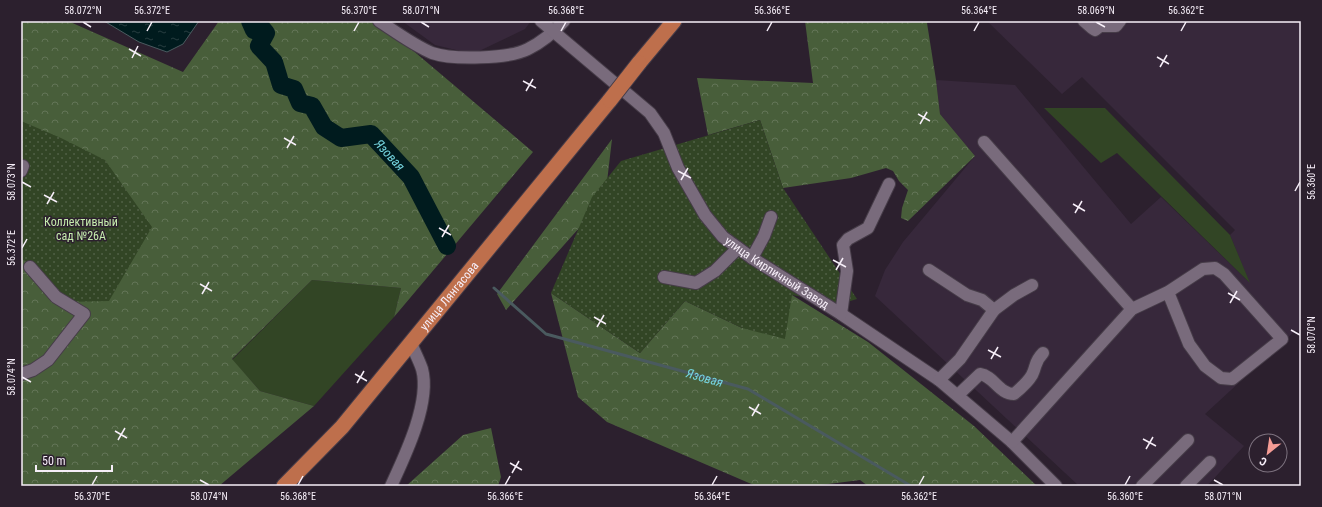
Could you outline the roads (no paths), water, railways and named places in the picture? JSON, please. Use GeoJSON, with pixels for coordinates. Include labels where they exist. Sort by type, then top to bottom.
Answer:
{"type":"FeatureCollection","features":[{"type":"Feature","properties":{"kind":"main road","name":"улица Лянгасова"},"geometry":{"type":"LineString","coordinates":[[284,486],[342,427],[674,21]]}},
{"type":"Feature","properties":{"kind":"street"},"geometry":{"type":"LineString","coordinates":[[379,21],[418,46],[432,53],[452,57],[496,57],[527,49],[554,32],[564,21]]}},
{"type":"Feature","properties":{"kind":"street","name":"улица Кирпичный Завод"},"geometry":{"type":"LineString","coordinates":[[542,21],[650,113],[664,133],[678,168],[705,215],[723,236],[752,258],[841,314],[939,380],[1012,442],[1056,486]]}},
{"type":"Feature","properties":{"kind":"street"},"geometry":{"type":"LineString","coordinates":[[1084,21],[1096,30],[1100,26],[1116,26],[1120,21]]}},
{"type":"Feature","properties":{"kind":"street"},"geometry":{"type":"LineString","coordinates":[[984,142],[1132,309]]}},
{"type":"Feature","properties":{"kind":"street"},"geometry":{"type":"LineString","coordinates":[[841,314],[847,271],[843,245],[848,239],[868,228],[889,184]]}},
{"type":"Feature","properties":{"kind":"street"},"geometry":{"type":"LineString","coordinates":[[752,258],[764,236],[771,217]]}},
{"type":"Feature","properties":{"kind":"street"},"geometry":{"type":"LineString","coordinates":[[664,277],[696,282],[715,271],[738,248]]}},
{"type":"Feature","properties":{"kind":"street"},"geometry":{"type":"LineString","coordinates":[[21,374],[33,370],[48,360],[84,314],[56,297],[30,267]]}},
{"type":"Feature","properties":{"kind":"street"},"geometry":{"type":"LineString","coordinates":[[1012,442],[1132,309],[1168,292],[1203,269],[1216,268],[1224,274],[1282,339],[1232,379],[1221,378],[1205,366],[1189,344],[1168,292]]}},
{"type":"Feature","properties":{"kind":"street"},"geometry":{"type":"LineString","coordinates":[[929,270],[967,296],[982,300],[994,310]]}},
{"type":"Feature","properties":{"kind":"street"},"geometry":{"type":"LineString","coordinates":[[939,380],[960,359],[994,310],[1014,295],[1032,285]]}},
{"type":"Feature","properties":{"kind":"street"},"geometry":{"type":"LineString","coordinates":[[391,486],[410,446],[424,396],[422,370],[411,343]]}},
{"type":"Feature","properties":{"kind":"street"},"geometry":{"type":"LineString","coordinates":[[958,395],[980,374],[989,377],[1008,394],[1014,394],[1029,380],[1036,362],[1043,353]]}},
{"type":"Feature","properties":{"kind":"street"},"geometry":{"type":"LineString","coordinates":[[1142,486],[1188,440]]}},
{"type":"Feature","properties":{"kind":"street"},"geometry":{"type":"LineString","coordinates":[[1186,486],[1210,462]]}},
{"type":"Feature","properties":{"kind":"water"},"geometry":{"type":"Polygon","coordinates":[[[104,21],[199,21],[183,44],[167,52],[139,42],[104,21]]]}},
{"type":"Feature","properties":{"kind":"waterway","name":"Язовая"},"geometry":{"type":"LineString","coordinates":[[250,21],[254,30],[261,27],[266,33],[259,46],[274,62],[281,85],[294,89],[300,103],[312,106],[324,127],[341,138],[371,134],[411,177],[447,246]]}},
{"type":"Feature","properties":{"kind":"waterway","name":"Язовая"},"geometry":{"type":"LineString","coordinates":[[494,288],[546,334],[748,389],[911,486]]}},
{"type":"Feature","properties":{"kind":"park label","name":"Коллективный сад №26А"},"geometry":{"type":"Point","coordinates":[81,229]}}]}
